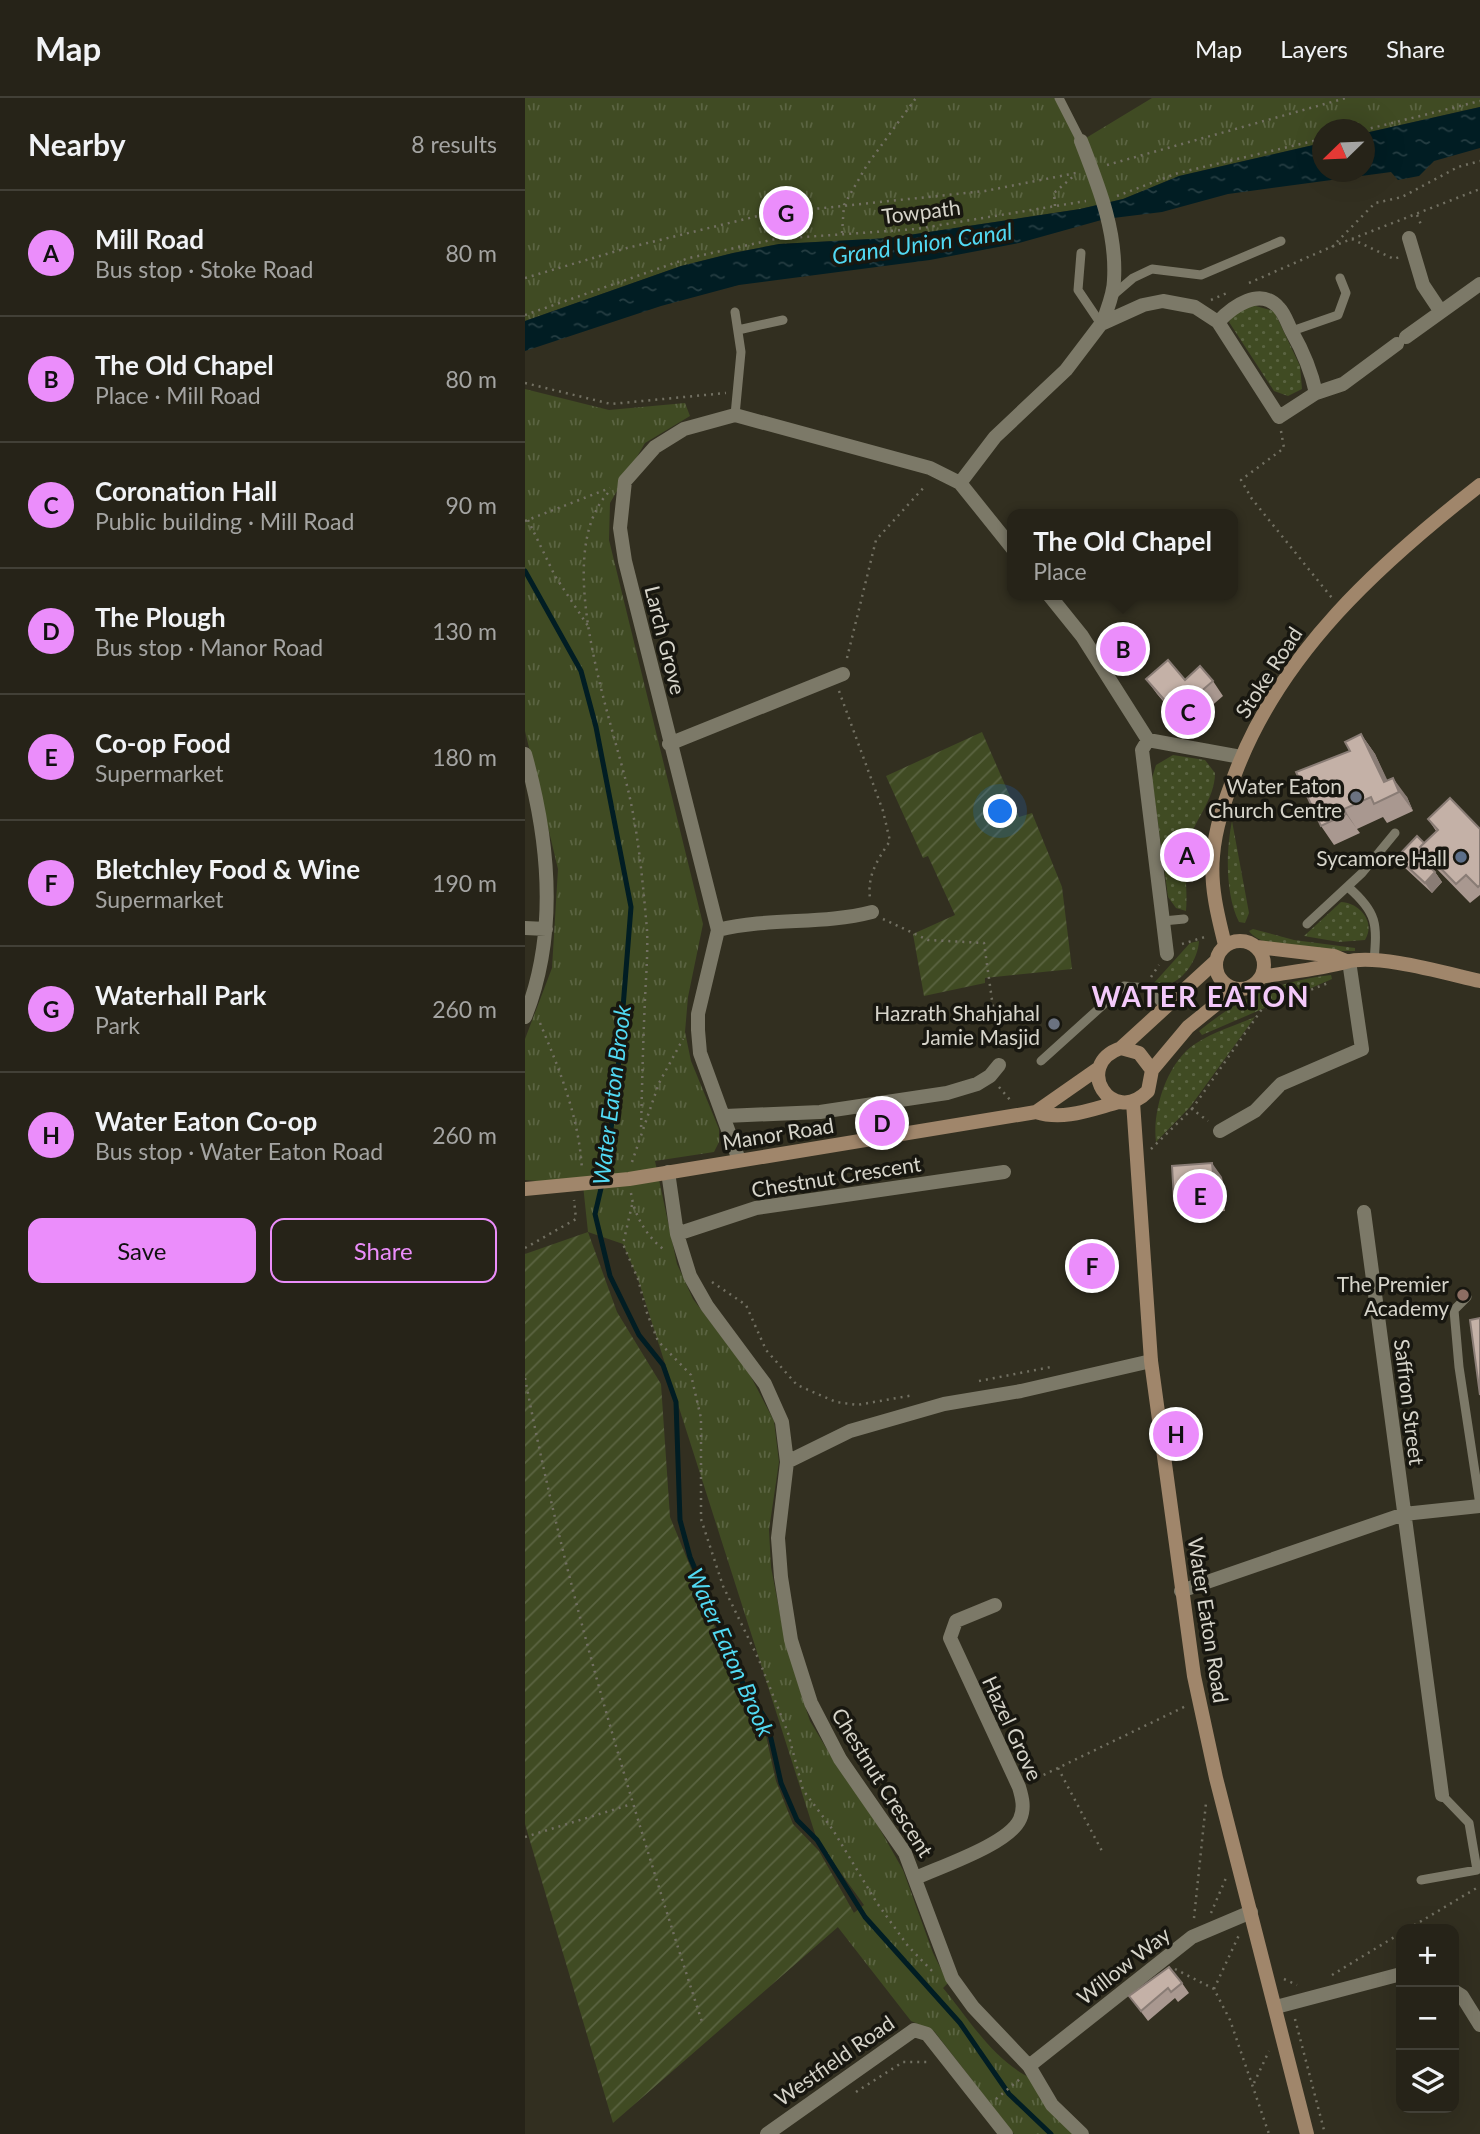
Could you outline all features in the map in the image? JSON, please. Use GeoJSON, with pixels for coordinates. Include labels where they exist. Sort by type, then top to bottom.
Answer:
{"type":"FeatureCollection","features":[{"type":"Feature","properties":{"kind":"street"},"geometry":{"type":"LineString","coordinates":[[960,483],[995,437],[1066,370],[1102,323],[1114,283],[1114,252],[1102,196],[1085,171],[1081,141]]}},
{"type":"Feature","properties":{"kind":"street"},"geometry":{"type":"LineString","coordinates":[[1409,238],[1423,285],[1441,312]]}},
{"type":"Feature","properties":{"kind":"street"},"geometry":{"type":"LineString","coordinates":[[1102,323],[1143,305],[1163,301],[1195,307],[1217,322],[1279,417],[1316,393],[1343,384],[1480,284]]}},
{"type":"Feature","properties":{"kind":"street"},"geometry":{"type":"LineString","coordinates":[[1217,322],[1228,311],[1248,300],[1265,299],[1279,307],[1310,363],[1316,393]]}},
{"type":"Feature","properties":{"kind":"street"},"geometry":{"type":"LineString","coordinates":[[625,481],[655,447],[684,429],[735,415],[938,472],[960,483],[1007,542]]}},
{"type":"Feature","properties":{"kind":"street","name":"Larch Grove"},"geometry":{"type":"LineString","coordinates":[[625,481],[620,528],[625,561],[669,744],[719,930],[698,1014],[700,1053],[740,1160]]}},
{"type":"Feature","properties":{"kind":"street","name":"Stoke Road"},"geometry":{"type":"LineString","coordinates":[[1225,945],[1214,891],[1213,857],[1224,805],[1241,757],[1279,686],[1340,608],[1415,539],[1480,485]]}},
{"type":"Feature","properties":{"kind":"street"},"geometry":{"type":"LineString","coordinates":[[1053,600],[1082,636],[1148,740],[1241,757]]}},
{"type":"Feature","properties":{"kind":"street"},"geometry":{"type":"LineString","coordinates":[[669,744],[839,676]]}},
{"type":"Feature","properties":{"kind":"street"},"geometry":{"type":"LineString","coordinates":[[1148,740],[1142,750],[1167,954]]}},
{"type":"Feature","properties":{"kind":"street"},"geometry":{"type":"LineString","coordinates":[[525,754],[532,778],[547,874],[542,968],[525,1017]]}},
{"type":"Feature","properties":{"kind":"street"},"geometry":{"type":"LineString","coordinates":[[719,930],[753,921],[848,917],[872,912]]}},
{"type":"Feature","properties":{"kind":"street"},"geometry":{"type":"LineString","coordinates":[[525,928],[545,929]]}},
{"type":"Feature","properties":{"kind":"street"},"geometry":{"type":"LineString","coordinates":[[1257,947],[1264,963],[1261,977],[1251,987],[1234,989],[1188,1027],[1152,1070],[1148,1091],[1126,1102],[1110,1099],[1101,1088],[1099,1068],[1105,1057],[1121,1048],[1216,961],[1225,945],[1238,940],[1257,947],[1334,956],[1348,961],[1411,966],[1480,981]]}},
{"type":"Feature","properties":{"kind":"street"},"geometry":{"type":"LineString","coordinates":[[1216,961],[1218,975],[1234,989]]}},
{"type":"Feature","properties":{"kind":"street"},"geometry":{"type":"LineString","coordinates":[[1261,977],[1334,967],[1348,961]]}},
{"type":"Feature","properties":{"kind":"street"},"geometry":{"type":"LineString","coordinates":[[1220,1131],[1255,1111],[1281,1084],[1362,1049],[1348,961]]}},
{"type":"Feature","properties":{"kind":"street"},"geometry":{"type":"LineString","coordinates":[[1121,1048],[1139,1052],[1152,1070]]}},
{"type":"Feature","properties":{"kind":"street","name":"Manor Road"},"geometry":{"type":"LineString","coordinates":[[1029,1113],[1099,1068]]}},
{"type":"Feature","properties":{"kind":"street"},"geometry":{"type":"LineString","coordinates":[[725,1116],[820,1112],[935,1095],[963,1090],[994,1070]]}},
{"type":"Feature","properties":{"kind":"street","name":"Manor Road"},"geometry":{"type":"LineString","coordinates":[[525,1189],[627,1179],[1029,1113],[1056,1116],[1126,1102]]}},
{"type":"Feature","properties":{"kind":"street","name":"Water Eaton Road"},"geometry":{"type":"LineString","coordinates":[[1126,1102],[1137,1149],[1140,1235],[1151,1360],[1181,1591],[1199,1699],[1251,1912],[1283,2005],[1307,2134]]}},
{"type":"Feature","properties":{"kind":"street","name":"Chestnut Crescent"},"geometry":{"type":"LineString","coordinates":[[668,1172],[677,1234],[685,1263],[702,1297],[757,1371],[774,1401],[785,1434],[787,1462],[778,1538],[787,1621],[800,1673],[828,1738],[901,1847],[916,1878]]}},
{"type":"Feature","properties":{"kind":"street","name":"Chestnut Crescent"},"geometry":{"type":"LineString","coordinates":[[677,1234],[756,1208],[1004,1172]]}},
{"type":"Feature","properties":{"kind":"street","name":"Saffron Street"},"geometry":{"type":"LineString","coordinates":[[1364,1212],[1442,1795]]}},
{"type":"Feature","properties":{"kind":"street"},"geometry":{"type":"LineString","coordinates":[[787,1462],[850,1431],[944,1404],[1021,1391],[1151,1360]]}},
{"type":"Feature","properties":{"kind":"street"},"geometry":{"type":"LineString","coordinates":[[1181,1591],[1404,1514],[1480,1505]]}},
{"type":"Feature","properties":{"kind":"street","name":"Hazel Grove"},"geometry":{"type":"LineString","coordinates":[[916,1878],[1008,1835],[1022,1811],[1019,1787],[950,1638],[956,1621],[995,1605]]}},
{"type":"Feature","properties":{"kind":"street"},"geometry":{"type":"LineString","coordinates":[[916,1878],[941,1954],[952,1978],[1052,2105],[1082,2134]]}},
{"type":"Feature","properties":{"kind":"street","name":"Willow Way"},"geometry":{"type":"LineString","coordinates":[[1027,2070],[1155,1964],[1198,1934],[1251,1912]]}},
{"type":"Feature","properties":{"kind":"street"},"geometry":{"type":"LineString","coordinates":[[1283,2005],[1396,1975]]}},
{"type":"Feature","properties":{"kind":"street"},"geometry":{"type":"LineString","coordinates":[[1459,1994],[1479,2021]]}},
{"type":"Feature","properties":{"kind":"street","name":"Westfield Road"},"geometry":{"type":"LineString","coordinates":[[767,2134],[909,2032],[919,2030],[927,2034],[1006,2134]]}},
{"type":"Feature","properties":{"kind":"lane"},"geometry":{"type":"LineString","coordinates":[[1059,98],[1081,141]]}},
{"type":"Feature","properties":{"kind":"lane"},"geometry":{"type":"LineString","coordinates":[[1110,298],[1133,278],[1152,269],[1201,275],[1281,241]]}},
{"type":"Feature","properties":{"kind":"lane"},"geometry":{"type":"LineString","coordinates":[[1080,253],[1078,290],[1102,323]]}},
{"type":"Feature","properties":{"kind":"lane"},"geometry":{"type":"LineString","coordinates":[[1292,331],[1338,314],[1346,293],[1340,278]]}},
{"type":"Feature","properties":{"kind":"lane"},"geometry":{"type":"LineString","coordinates":[[735,312],[741,352],[740,391],[735,415]]}},
{"type":"Feature","properties":{"kind":"lane"},"geometry":{"type":"LineString","coordinates":[[738,330],[783,320]]}},
{"type":"Feature","properties":{"kind":"lane"},"geometry":{"type":"LineString","coordinates":[[1307,924],[1347,887],[1395,833]]}},
{"type":"Feature","properties":{"kind":"lane"},"geometry":{"type":"LineString","coordinates":[[1347,887],[1372,913],[1376,932],[1374,962]]}},
{"type":"Feature","properties":{"kind":"lane"},"geometry":{"type":"LineString","coordinates":[[1163,921],[1184,919]]}},
{"type":"Feature","properties":{"kind":"lane"},"geometry":{"type":"LineString","coordinates":[[1041,1061],[1124,986],[1147,988],[1165,1007]]}},
{"type":"Feature","properties":{"kind":"lane"},"geometry":{"type":"LineString","coordinates":[[1467,1297],[1454,1310],[1459,1367],[1480,1505]]}},
{"type":"Feature","properties":{"kind":"lane"},"geometry":{"type":"LineString","coordinates":[[1421,1881],[1477,1870],[1469,1823],[1442,1795]]}},
{"type":"Feature","properties":{"kind":"path"},"geometry":{"type":"LineString","coordinates":[[842,233],[844,205],[867,165],[916,98]]}},
{"type":"Feature","properties":{"kind":"path"},"geometry":{"type":"LineString","coordinates":[[525,278],[627,247],[766,214],[985,191],[1085,171],[1346,98]]}},
{"type":"Feature","properties":{"kind":"path"},"geometry":{"type":"LineString","coordinates":[[1375,127],[1480,101]]}},
{"type":"Feature","properties":{"kind":"path","name":"Towpath"},"geometry":{"type":"LineString","coordinates":[[525,315],[689,258],[776,239],[916,229],[1055,206],[1312,141]]}},
{"type":"Feature","properties":{"kind":"path"},"geometry":{"type":"LineString","coordinates":[[1331,247],[1375,203],[1402,197],[1458,167],[1480,161]]}},
{"type":"Feature","properties":{"kind":"path"},"geometry":{"type":"LineString","coordinates":[[1055,206],[1054,193],[1085,171]]}},
{"type":"Feature","properties":{"kind":"path"},"geometry":{"type":"LineString","coordinates":[[1244,285],[1331,247],[1480,189]]}},
{"type":"Feature","properties":{"kind":"path"},"geometry":{"type":"LineString","coordinates":[[1195,307],[1232,291]]}},
{"type":"Feature","properties":{"kind":"path"},"geometry":{"type":"LineString","coordinates":[[525,383],[611,404],[740,391]]}},
{"type":"Feature","properties":{"kind":"path"},"geometry":{"type":"LineString","coordinates":[[1279,417],[1284,448],[1241,480],[1252,499],[1340,608]]}},
{"type":"Feature","properties":{"kind":"path"},"geometry":{"type":"LineString","coordinates":[[938,472],[876,540],[839,676],[883,811],[890,841],[876,862],[871,880],[872,912],[894,926],[928,940],[984,943],[994,1070],[1029,1113]]}},
{"type":"Feature","properties":{"kind":"path"},"geometry":{"type":"LineString","coordinates":[[590,629],[555,576],[526,520],[625,481]]}},
{"type":"Feature","properties":{"kind":"path"},"geometry":{"type":"LineString","coordinates":[[625,481],[607,494],[593,514],[585,541],[583,564],[590,629],[606,715],[629,793],[647,933],[641,1135]]}},
{"type":"Feature","properties":{"kind":"path"},"geometry":{"type":"LineString","coordinates":[[1137,1149],[1153,1149],[1192,1109],[1262,1009],[1335,980],[1351,981]]}},
{"type":"Feature","properties":{"kind":"path"},"geometry":{"type":"LineString","coordinates":[[525,1248],[576,1219],[581,1140],[570,1098],[531,1000]]}},
{"type":"Feature","properties":{"kind":"path"},"geometry":{"type":"LineString","coordinates":[[698,1030],[682,1040],[659,1083],[627,1179],[632,1205],[653,1242],[746,1305],[766,1350],[797,1385],[836,1402],[857,1405],[923,1393]]}},
{"type":"Feature","properties":{"kind":"path"},"geometry":{"type":"LineString","coordinates":[[1192,1109],[1220,1131]]}},
{"type":"Feature","properties":{"kind":"path"},"geometry":{"type":"LineString","coordinates":[[632,1205],[623,1244],[638,1279],[658,1341],[691,1375],[698,1407],[701,1519],[723,1586],[759,1660],[788,1733],[803,1790],[833,1830],[877,1903],[908,1946],[935,1975]]}},
{"type":"Feature","properties":{"kind":"path"},"geometry":{"type":"LineString","coordinates":[[974,1382],[1053,1367]]}},
{"type":"Feature","properties":{"kind":"path"},"geometry":{"type":"LineString","coordinates":[[525,1378],[566,1568],[632,1804],[702,2025]]}},
{"type":"Feature","properties":{"kind":"path"},"geometry":{"type":"LineString","coordinates":[[1019,1787],[1199,1699]]}},
{"type":"Feature","properties":{"kind":"path","name":"Hazel Grove"},"geometry":{"type":"LineString","coordinates":[[1059,1768],[1103,1853]]}},
{"type":"Feature","properties":{"kind":"path"},"geometry":{"type":"LineString","coordinates":[[1198,1934],[1203,1819],[1208,1797]]}},
{"type":"Feature","properties":{"kind":"path"},"geometry":{"type":"LineString","coordinates":[[525,1837],[632,1804]]}},
{"type":"Feature","properties":{"kind":"path"},"geometry":{"type":"LineString","coordinates":[[1198,1934],[1227,1876]]}},
{"type":"Feature","properties":{"kind":"path"},"geometry":{"type":"LineString","coordinates":[[1416,1924],[1480,1886]]}},
{"type":"Feature","properties":{"kind":"path"},"geometry":{"type":"LineString","coordinates":[[1214,1989],[1240,1934]]}},
{"type":"Feature","properties":{"kind":"path"},"geometry":{"type":"LineString","coordinates":[[1327,1978],[1396,1936]]}},
{"type":"Feature","properties":{"kind":"path"},"geometry":{"type":"LineString","coordinates":[[1155,1964],[1199,1979],[1214,1989],[1230,2020],[1269,2134]]}},
{"type":"Feature","properties":{"kind":"path"},"geometry":{"type":"LineString","coordinates":[[1302,1986],[1283,1978],[1283,2005],[1325,2134]]}},
{"type":"Feature","properties":{"kind":"path"},"geometry":{"type":"LineString","coordinates":[[1253,2085],[1269,2050]]}},
{"type":"Feature","properties":{"kind":"path"},"geometry":{"type":"LineString","coordinates":[[853,2093],[903,2062],[949,2062]]}},
{"type":"Feature","properties":{"kind":"path"},"geometry":{"type":"LineString","coordinates":[[995,2100],[1027,2070]]}},
{"type":"Feature","properties":{"kind":"green space"},"geometry":{"type":"Polygon","coordinates":[[[525,98],[1059,98],[1081,141],[1152,98],[1480,98],[1480,107],[1375,131],[1375,119],[1312,119],[1312,145],[1179,176],[1123,199],[1080,209],[889,238],[779,244],[733,253],[681,266],[525,321],[525,98]]]}},
{"type":"Feature","properties":{"kind":"green space"},"geometry":{"type":"Polygon","coordinates":[[[1252,305],[1274,311],[1300,366],[1302,389],[1288,396],[1274,391],[1229,322],[1236,312],[1252,305]]]}},
{"type":"Feature","properties":{"kind":"green space"},"geometry":{"type":"Polygon","coordinates":[[[525,389],[609,410],[685,403],[690,416],[645,443],[610,503],[609,540],[703,924],[688,997],[685,1032],[691,1061],[719,1129],[719,1142],[714,1152],[655,1161],[677,1264],[693,1299],[749,1373],[774,1421],[779,1462],[769,1530],[771,1567],[784,1635],[810,1721],[873,1817],[903,1870],[933,1953],[948,1983],[943,1988],[993,2050],[1031,2078],[1040,2099],[1074,2134],[1014,2134],[934,2031],[911,2021],[837,1926],[864,1905],[817,1840],[638,1279],[623,1244],[588,1232],[583,1185],[525,1180],[525,1039],[552,968],[558,869],[525,731],[525,389]]]}},
{"type":"Feature","properties":{"kind":"green space"},"geometry":{"type":"Polygon","coordinates":[[[982,732],[1019,817],[1032,813],[1062,887],[1072,969],[985,978],[985,983],[924,996],[913,934],[955,915],[928,856],[923,858],[886,776],[982,732]]]}},
{"type":"Feature","properties":{"kind":"green space"},"geometry":{"type":"Polygon","coordinates":[[[1173,755],[1205,760],[1215,773],[1208,801],[1188,845],[1186,911],[1176,908],[1168,897],[1152,778],[1156,765],[1173,755]]]}},
{"type":"Feature","properties":{"kind":"green space"},"geometry":{"type":"Polygon","coordinates":[[[1232,821],[1249,913],[1245,923],[1239,922],[1234,911],[1229,886],[1228,859],[1232,821]]]}},
{"type":"Feature","properties":{"kind":"green space"},"geometry":{"type":"Polygon","coordinates":[[[1341,902],[1354,906],[1364,915],[1369,927],[1365,940],[1339,942],[1304,936],[1341,902]]]}},
{"type":"Feature","properties":{"kind":"green space"},"geometry":{"type":"Polygon","coordinates":[[[1253,929],[1294,940],[1355,948],[1355,951],[1315,950],[1268,943],[1256,938],[1249,931],[1253,929]]]}},
{"type":"Feature","properties":{"kind":"green space"},"geometry":{"type":"Polygon","coordinates":[[[1199,941],[1193,962],[1179,979],[1166,985],[1154,983],[1190,943],[1199,941]]]}},
{"type":"Feature","properties":{"kind":"green space"},"geometry":{"type":"Polygon","coordinates":[[[1331,975],[1332,979],[1202,1035],[1199,1031],[1229,1009],[1260,993],[1294,982],[1331,975]]]}},
{"type":"Feature","properties":{"kind":"green space"},"geometry":{"type":"Polygon","coordinates":[[[1255,1017],[1190,1107],[1156,1142],[1156,1116],[1163,1088],[1185,1052],[1217,1032],[1255,1017]]]}},
{"type":"Feature","properties":{"kind":"green space"},"geometry":{"type":"Polygon","coordinates":[[[588,1232],[617,1312],[661,1384],[670,1517],[737,1681],[765,1731],[776,1781],[793,1824],[819,1851],[854,1913],[613,2123],[525,1824],[525,1254],[588,1232]]]}},
{"type":"Feature","properties":{"kind":"water"},"geometry":{"type":"Polygon","coordinates":[[[1480,107],[1480,148],[1434,161],[1419,176],[1398,180],[1391,172],[1375,174],[1375,131],[1480,107]]]}},
{"type":"Feature","properties":{"kind":"water","name":"Grand Union Canal"},"geometry":{"type":"Polygon","coordinates":[[[1312,145],[1312,182],[1317,182],[1228,194],[1162,212],[1105,219],[1019,243],[930,260],[739,285],[661,306],[525,351],[525,321],[681,266],[779,244],[889,238],[1080,209],[1123,199],[1179,176],[1312,145]]]}},
{"type":"Feature","properties":{"kind":"building"},"geometry":{"type":"Polygon","coordinates":[[[1119,626],[1130,639],[1112,652],[1102,639],[1119,626]]]}},
{"type":"Feature","properties":{"kind":"building"},"geometry":{"type":"Polygon","coordinates":[[[1168,660],[1185,680],[1200,666],[1213,681],[1176,713],[1146,679],[1168,660]]]}},
{"type":"Feature","properties":{"kind":"building"},"geometry":{"type":"Polygon","coordinates":[[[1361,734],[1384,782],[1393,778],[1399,792],[1374,804],[1371,797],[1344,809],[1346,814],[1321,826],[1296,772],[1350,751],[1345,742],[1361,734]]]}},
{"type":"Feature","properties":{"kind":"building"},"geometry":{"type":"Polygon","coordinates":[[[1450,798],[1480,829],[1478,887],[1466,875],[1456,884],[1420,847],[1438,830],[1428,819],[1450,798]]]}},
{"type":"Feature","properties":{"kind":"building"},"geometry":{"type":"Polygon","coordinates":[[[1417,836],[1424,843],[1420,847],[1425,853],[1420,858],[1435,872],[1425,883],[1397,857],[1417,836]]]}},
{"type":"Feature","properties":{"kind":"building"},"geometry":{"type":"Polygon","coordinates":[[[1212,1163],[1215,1196],[1174,1199],[1172,1166],[1212,1163]]]}},
{"type":"Feature","properties":{"kind":"building"},"geometry":{"type":"Polygon","coordinates":[[[1480,1318],[1480,1395],[1470,1320],[1480,1318]]]}},
{"type":"Feature","properties":{"kind":"building"},"geometry":{"type":"Polygon","coordinates":[[[1169,1967],[1182,1983],[1171,1992],[1168,1988],[1141,2011],[1129,1996],[1169,1967]]]}},
{"type":"Feature","properties":{"kind":"waterway","name":"Water Eaton Brook"},"geometry":{"type":"LineString","coordinates":[[525,571],[581,671],[596,727],[631,907],[617,1083],[606,1167],[595,1214],[610,1276],[639,1335],[663,1365],[676,1402],[680,1520],[690,1557],[744,1686],[767,1721],[781,1783],[797,1820],[817,1840],[865,1917],[960,2023],[1009,2094],[1051,2134]]}},
{"type":"Feature","properties":{"kind":"place","name":"Waterhall Park"},"geometry":{"type":"Point","coordinates":[786,213]}},
{"type":"Feature","properties":{"kind":"place","name":"The Old Chapel"},"geometry":{"type":"Point","coordinates":[1123,649]}},
{"type":"Feature","properties":{"kind":"place","name":"Coronation Hall"},"geometry":{"type":"Point","coordinates":[1188,712]}},
{"type":"Feature","properties":{"kind":"place","name":"Water Eaton Church Centre"},"geometry":{"type":"Point","coordinates":[1356,797]}},
{"type":"Feature","properties":{"kind":"place","name":"Mill Road"},"geometry":{"type":"Point","coordinates":[1187,855]}},
{"type":"Feature","properties":{"kind":"place","name":"Sycamore Hall"},"geometry":{"type":"Point","coordinates":[1461,857]}},
{"type":"Feature","properties":{"kind":"place","name":"Hazrath Shahjahal Jamie Masjid"},"geometry":{"type":"Point","coordinates":[1054,1024]}},
{"type":"Feature","properties":{"kind":"place","name":"The Plough"},"geometry":{"type":"Point","coordinates":[882,1123]}},
{"type":"Feature","properties":{"kind":"place","name":"Co-op Food"},"geometry":{"type":"Point","coordinates":[1200,1196]}},
{"type":"Feature","properties":{"kind":"place","name":"Bletchley Food & Wine"},"geometry":{"type":"Point","coordinates":[1092,1266]}},
{"type":"Feature","properties":{"kind":"place","name":"The Premier Academy"},"geometry":{"type":"Point","coordinates":[1463,1295]}},
{"type":"Feature","properties":{"kind":"place","name":"Water Eaton Co-op"},"geometry":{"type":"Point","coordinates":[1176,1434]}},
{"type":"Feature","properties":{"kind":"district","name":"WATER EATON"},"geometry":{"type":"Point","coordinates":[1201,996]}}]}
